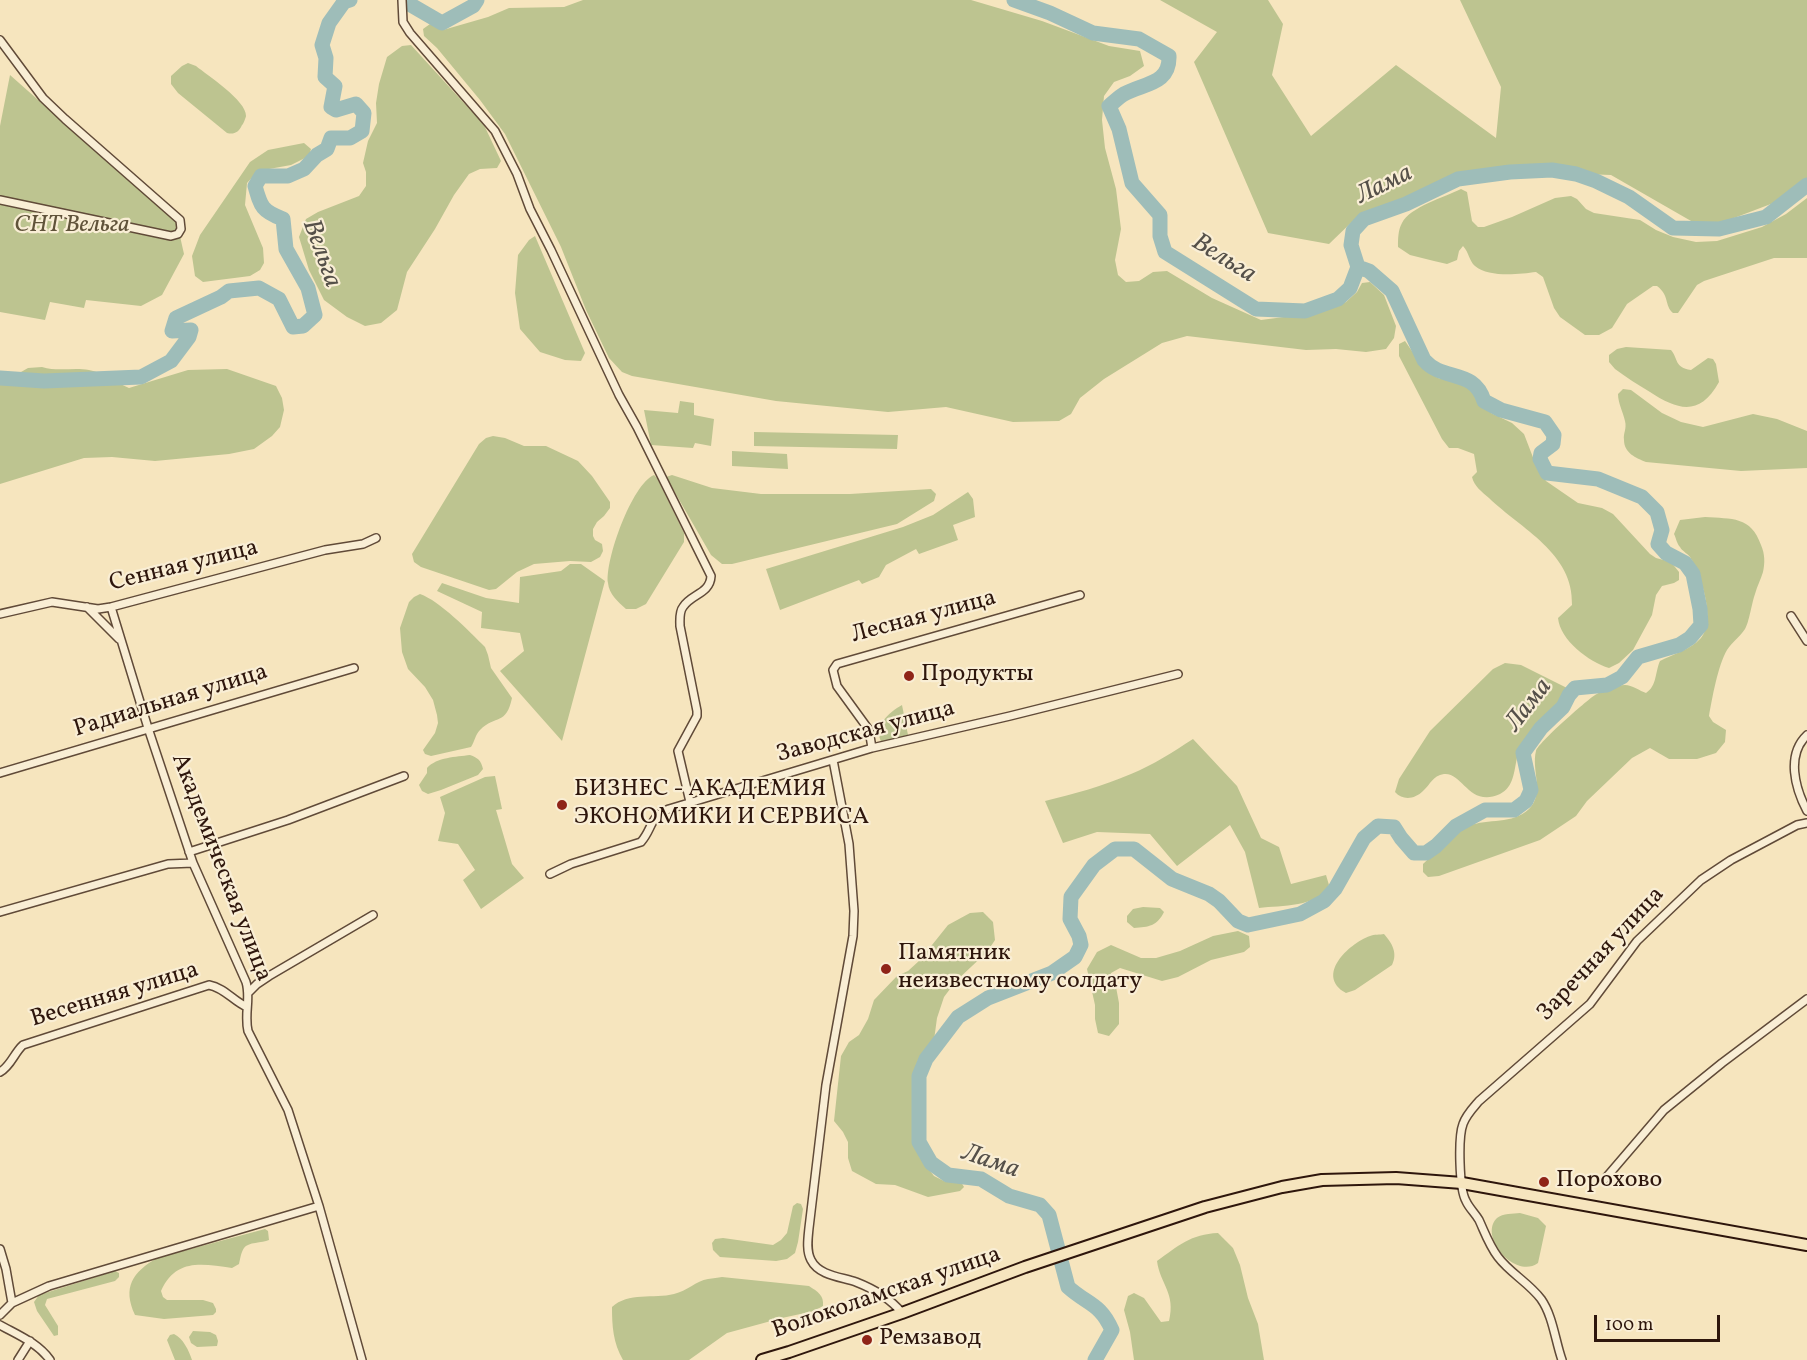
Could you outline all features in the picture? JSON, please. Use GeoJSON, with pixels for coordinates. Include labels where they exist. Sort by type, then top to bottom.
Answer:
{"type":"FeatureCollection","features":[{"type":"Feature","properties":{"kind":"main road","name":"Волоколамская улица"},"geometry":{"type":"LineString","coordinates":[[762,1360],[902,1313],[1025,1267],[1222,1202],[1282,1186],[1322,1180],[1396,1178],[1462,1183],[1807,1245]]}},
{"type":"Feature","properties":{"kind":"street"},"geometry":{"type":"LineString","coordinates":[[402,0],[403,22],[410,33],[495,131],[618,395],[637,427],[711,576],[711,582],[706,588],[688,602],[681,612],[680,626],[698,711],[678,751],[690,802]]}},
{"type":"Feature","properties":{"kind":"street"},"geometry":{"type":"LineString","coordinates":[[0,40],[43,98],[180,220],[181,229],[178,234],[171,236],[0,200]]}},
{"type":"Feature","properties":{"kind":"street","name":"Сенная улица"},"geometry":{"type":"LineString","coordinates":[[0,614],[52,602],[98,609],[111,607],[325,550],[363,544],[376,538]]}},
{"type":"Feature","properties":{"kind":"street","name":"Лесная улица"},"geometry":{"type":"LineString","coordinates":[[872,748],[869,730],[835,681],[833,670],[837,664],[1080,595]]}},
{"type":"Feature","properties":{"kind":"street"},"geometry":{"type":"LineString","coordinates":[[87,607],[122,642]]}},
{"type":"Feature","properties":{"kind":"street","name":"Академическая улица"},"geometry":{"type":"LineString","coordinates":[[111,607],[189,852],[246,982],[249,992],[245,1019],[248,1031],[288,1110],[319,1206],[362,1360]]}},
{"type":"Feature","properties":{"kind":"street"},"geometry":{"type":"LineString","coordinates":[[1791,616],[1807,641]]}},
{"type":"Feature","properties":{"kind":"street","name":"Радиальная улица"},"geometry":{"type":"LineString","coordinates":[[0,773],[354,668]]}},
{"type":"Feature","properties":{"kind":"street","name":"Заводская улица"},"geometry":{"type":"LineString","coordinates":[[550,874],[571,864],[641,842],[646,837],[654,817],[660,812],[690,802],[872,748],[1178,674]]}},
{"type":"Feature","properties":{"kind":"street"},"geometry":{"type":"LineString","coordinates":[[1807,735],[1797,749],[1794,761],[1800,795],[1807,811]]}},
{"type":"Feature","properties":{"kind":"street"},"geometry":{"type":"LineString","coordinates":[[833,760],[849,844],[854,911],[853,936],[826,1085],[808,1251],[811,1261],[817,1268],[825,1273],[857,1282],[882,1294],[902,1313]]}},
{"type":"Feature","properties":{"kind":"street"},"geometry":{"type":"LineString","coordinates":[[189,852],[288,820],[404,776]]}},
{"type":"Feature","properties":{"kind":"street","name":"Заречная улица"},"geometry":{"type":"LineString","coordinates":[[1562,1360],[1552,1324],[1542,1301],[1499,1258],[1480,1222],[1465,1201],[1460,1143],[1466,1116],[1479,1101],[1590,1004],[1637,941],[1701,880],[1731,860],[1807,822]]}},
{"type":"Feature","properties":{"kind":"street"},"geometry":{"type":"LineString","coordinates":[[0,912],[168,864],[193,863]]}},
{"type":"Feature","properties":{"kind":"street"},"geometry":{"type":"LineString","coordinates":[[249,992],[269,976],[373,915]]}},
{"type":"Feature","properties":{"kind":"street","name":"Весенняя улица"},"geometry":{"type":"LineString","coordinates":[[0,1072],[6,1069],[22,1045],[209,985],[218,986],[237,1003],[247,1007]]}},
{"type":"Feature","properties":{"kind":"street"},"geometry":{"type":"LineString","coordinates":[[1604,1180],[1664,1110],[1807,999]]}},
{"type":"Feature","properties":{"kind":"street"},"geometry":{"type":"LineString","coordinates":[[0,1315],[12,1303],[49,1286],[319,1206]]}},
{"type":"Feature","properties":{"kind":"street"},"geometry":{"type":"LineString","coordinates":[[0,1249],[12,1303]]}},
{"type":"Feature","properties":{"kind":"street"},"geometry":{"type":"LineString","coordinates":[[0,1325],[30,1341],[50,1360]]}},
{"type":"Feature","properties":{"kind":"street"},"geometry":{"type":"LineString","coordinates":[[18,1360],[30,1341]]}},
{"type":"Feature","properties":{"kind":"green space"},"geometry":{"type":"Polygon","coordinates":[[[583,0],[971,0],[1042,21],[1109,46],[1140,51],[1144,66],[1130,76],[1114,82],[1104,96],[1102,120],[1105,148],[1116,189],[1121,229],[1115,260],[1118,275],[1126,282],[1139,281],[1153,272],[1167,271],[1212,298],[1261,320],[1322,312],[1346,302],[1357,292],[1362,283],[1370,282],[1384,295],[1396,326],[1394,338],[1386,349],[1366,352],[1336,349],[1306,350],[1187,336],[1162,343],[1104,379],[1080,398],[1071,414],[1059,421],[1013,422],[946,407],[888,412],[776,401],[632,376],[622,372],[609,358],[586,310],[561,247],[505,134],[480,100],[437,48],[424,36],[423,29],[430,24],[443,30],[488,17],[509,8],[564,7],[583,0]]]}},
{"type":"Feature","properties":{"kind":"green space"},"geometry":{"type":"Polygon","coordinates":[[[1160,0],[1268,0],[1283,24],[1272,75],[1311,136],[1396,65],[1496,138],[1501,87],[1460,0],[1807,0],[1807,180],[1784,199],[1705,229],[1611,175],[1476,170],[1357,217],[1329,244],[1268,233],[1194,62],[1217,32],[1160,0]]]}},
{"type":"Feature","properties":{"kind":"green space"},"geometry":{"type":"Polygon","coordinates":[[[411,45],[484,125],[501,161],[497,168],[480,169],[469,174],[407,272],[397,310],[381,323],[365,326],[347,317],[324,300],[309,270],[299,237],[306,219],[359,196],[366,186],[366,172],[363,163],[368,141],[377,123],[376,103],[387,57],[402,46],[411,45]]]}},
{"type":"Feature","properties":{"kind":"green space"},"geometry":{"type":"Polygon","coordinates":[[[188,63],[196,66],[217,82],[240,103],[246,116],[238,131],[232,134],[227,133],[178,93],[171,84],[171,76],[188,63]]]}},
{"type":"Feature","properties":{"kind":"green space","name":"СНТ Вельга"},"geometry":{"type":"Polygon","coordinates":[[[10,75],[177,223],[184,254],[162,295],[141,306],[86,300],[84,308],[50,302],[45,320],[0,312],[0,126],[10,75]]]}},
{"type":"Feature","properties":{"kind":"green space"},"geometry":{"type":"Polygon","coordinates":[[[304,143],[311,149],[309,156],[291,165],[258,171],[247,183],[245,205],[263,248],[264,263],[260,270],[250,276],[203,282],[195,276],[192,256],[200,235],[250,162],[268,150],[304,143]]]}},
{"type":"Feature","properties":{"kind":"green space"},"geometry":{"type":"Polygon","coordinates":[[[1461,189],[1467,192],[1472,221],[1478,227],[1512,217],[1555,198],[1571,196],[1594,213],[1640,220],[1673,237],[1696,242],[1717,241],[1762,227],[1786,214],[1807,198],[1807,258],[1774,258],[1704,281],[1697,285],[1678,313],[1673,313],[1661,290],[1653,286],[1627,304],[1612,328],[1599,335],[1585,335],[1560,317],[1554,308],[1543,277],[1536,272],[1496,274],[1481,270],[1473,264],[1463,246],[1457,260],[1447,264],[1410,255],[1398,247],[1400,229],[1406,217],[1420,207],[1461,189]]]}},
{"type":"Feature","properties":{"kind":"green space"},"geometry":{"type":"Polygon","coordinates":[[[535,236],[585,353],[581,361],[565,360],[540,352],[520,329],[515,293],[518,255],[529,240],[535,236]]]}},
{"type":"Feature","properties":{"kind":"green space"},"geometry":{"type":"Polygon","coordinates":[[[1405,341],[1424,369],[1438,378],[1459,383],[1468,388],[1491,413],[1512,423],[1524,434],[1534,460],[1546,481],[1578,503],[1602,508],[1613,514],[1650,554],[1671,562],[1679,572],[1679,580],[1662,586],[1656,595],[1652,615],[1633,650],[1619,663],[1609,668],[1593,661],[1577,649],[1564,634],[1558,618],[1572,605],[1570,587],[1564,571],[1555,556],[1543,544],[1476,486],[1472,477],[1477,472],[1474,454],[1458,448],[1449,448],[1442,439],[1399,356],[1399,344],[1405,341]]]}},
{"type":"Feature","properties":{"kind":"green space"},"geometry":{"type":"Polygon","coordinates":[[[1626,347],[1671,350],[1679,365],[1691,370],[1708,358],[1713,359],[1719,382],[1704,401],[1696,405],[1688,407],[1670,403],[1628,378],[1609,362],[1609,355],[1617,349],[1626,347]]]}},
{"type":"Feature","properties":{"kind":"green space"},"geometry":{"type":"Polygon","coordinates":[[[28,368],[94,371],[129,388],[188,370],[227,369],[276,386],[282,398],[284,410],[280,427],[254,449],[229,454],[155,461],[112,457],[84,458],[0,484],[0,384],[28,368]]]}},
{"type":"Feature","properties":{"kind":"green space"},"geometry":{"type":"Polygon","coordinates":[[[1623,389],[1631,390],[1662,413],[1681,422],[1703,427],[1753,414],[1777,419],[1807,431],[1807,468],[1741,471],[1646,462],[1631,454],[1625,445],[1625,424],[1618,394],[1623,389]]]}},
{"type":"Feature","properties":{"kind":"green space"},"geometry":{"type":"Polygon","coordinates":[[[680,401],[694,403],[694,415],[714,419],[711,446],[695,443],[693,448],[651,445],[644,410],[678,413],[680,401]]]}},
{"type":"Feature","properties":{"kind":"green space"},"geometry":{"type":"Polygon","coordinates":[[[754,432],[898,435],[897,449],[754,446],[754,432]]]}},
{"type":"Feature","properties":{"kind":"green space"},"geometry":{"type":"Polygon","coordinates":[[[493,436],[524,446],[546,446],[578,461],[592,476],[610,502],[610,508],[593,529],[595,540],[602,544],[603,551],[600,557],[591,562],[534,564],[517,572],[496,589],[489,590],[421,567],[414,562],[412,554],[479,444],[493,436]]]}},
{"type":"Feature","properties":{"kind":"green space"},"geometry":{"type":"Polygon","coordinates":[[[732,451],[787,454],[788,469],[732,466],[732,451]]]}},
{"type":"Feature","properties":{"kind":"green space"},"geometry":{"type":"Polygon","coordinates":[[[654,475],[684,533],[684,542],[646,604],[636,609],[626,609],[610,591],[608,572],[615,541],[629,507],[637,492],[654,475]]]}},
{"type":"Feature","properties":{"kind":"green space"},"geometry":{"type":"Polygon","coordinates":[[[672,475],[712,488],[761,494],[850,494],[931,489],[936,494],[934,501],[897,524],[732,564],[722,564],[711,555],[666,477],[672,475]]]}},
{"type":"Feature","properties":{"kind":"green space"},"geometry":{"type":"Polygon","coordinates":[[[968,492],[973,499],[975,517],[953,525],[958,540],[919,554],[916,549],[886,565],[879,577],[862,584],[859,580],[780,610],[766,569],[903,527],[933,515],[968,492]]]}},
{"type":"Feature","properties":{"kind":"green space"},"geometry":{"type":"Polygon","coordinates":[[[1705,517],[1732,519],[1746,524],[1757,536],[1764,558],[1763,572],[1746,626],[1729,647],[1718,673],[1709,716],[1713,722],[1726,730],[1725,742],[1716,753],[1697,759],[1669,759],[1650,748],[1632,758],[1587,801],[1576,816],[1540,840],[1439,876],[1428,877],[1423,872],[1423,864],[1456,833],[1468,826],[1515,817],[1529,809],[1534,803],[1537,789],[1536,751],[1573,713],[1595,695],[1621,685],[1628,685],[1646,693],[1654,683],[1660,661],[1687,649],[1701,638],[1707,620],[1702,585],[1690,557],[1679,546],[1674,534],[1680,520],[1705,517]]]}},
{"type":"Feature","properties":{"kind":"green space"},"geometry":{"type":"Polygon","coordinates":[[[570,564],[581,564],[605,581],[562,741],[500,671],[524,651],[520,633],[481,628],[482,612],[437,591],[442,583],[486,598],[519,603],[520,577],[561,571],[570,564]]]}},
{"type":"Feature","properties":{"kind":"green space"},"geometry":{"type":"Polygon","coordinates":[[[420,594],[445,610],[485,647],[491,668],[512,698],[507,713],[480,730],[471,747],[431,756],[425,754],[423,750],[435,733],[438,723],[437,715],[433,700],[425,687],[408,669],[402,652],[400,628],[409,602],[420,594]]]}},
{"type":"Feature","properties":{"kind":"green space"},"geometry":{"type":"Polygon","coordinates":[[[1505,663],[1521,665],[1567,688],[1562,701],[1521,746],[1513,778],[1505,791],[1489,797],[1481,796],[1451,775],[1444,774],[1434,778],[1416,796],[1405,798],[1398,795],[1395,792],[1399,779],[1430,731],[1493,669],[1505,663]]]}},
{"type":"Feature","properties":{"kind":"green space"},"geometry":{"type":"Polygon","coordinates":[[[902,705],[908,735],[882,743],[879,731],[883,721],[902,705]]]}},
{"type":"Feature","properties":{"kind":"green space"},"geometry":{"type":"Polygon","coordinates":[[[1193,739],[1237,786],[1261,838],[1279,847],[1291,884],[1326,875],[1329,885],[1316,898],[1298,904],[1259,908],[1245,852],[1230,825],[1177,866],[1150,834],[1097,832],[1063,843],[1045,801],[1131,774],[1193,739]]]}},
{"type":"Feature","properties":{"kind":"green space"},"geometry":{"type":"Polygon","coordinates":[[[470,755],[481,763],[483,769],[478,775],[428,794],[422,791],[419,785],[431,764],[447,758],[470,755]]]}},
{"type":"Feature","properties":{"kind":"green space"},"geometry":{"type":"Polygon","coordinates":[[[495,776],[502,809],[496,810],[512,864],[524,878],[481,909],[463,880],[475,870],[458,844],[438,841],[445,813],[440,797],[485,777],[495,776]]]}},
{"type":"Feature","properties":{"kind":"green space"},"geometry":{"type":"Polygon","coordinates":[[[1160,908],[1164,912],[1152,925],[1134,928],[1127,922],[1127,916],[1133,909],[1160,908]]]}},
{"type":"Feature","properties":{"kind":"green space"},"geometry":{"type":"Polygon","coordinates":[[[983,912],[993,922],[995,940],[987,952],[956,981],[944,997],[937,1018],[934,1040],[918,1060],[914,1078],[912,1108],[914,1138],[920,1158],[934,1176],[946,1182],[961,1182],[964,1187],[960,1191],[928,1197],[895,1185],[876,1184],[852,1171],[848,1158],[848,1142],[834,1121],[841,1056],[849,1042],[859,1035],[868,1019],[874,1000],[897,976],[908,971],[920,960],[948,925],[970,913],[983,912]]]}},
{"type":"Feature","properties":{"kind":"green space"},"geometry":{"type":"Polygon","coordinates":[[[1238,931],[1249,936],[1250,947],[1244,952],[1211,960],[1178,977],[1162,981],[1120,968],[1111,973],[1119,1003],[1119,1024],[1109,1036],[1098,1033],[1087,969],[1097,952],[1111,945],[1141,958],[1156,958],[1180,951],[1213,936],[1238,931]]]}},
{"type":"Feature","properties":{"kind":"green space"},"geometry":{"type":"Polygon","coordinates":[[[1384,934],[1393,948],[1392,965],[1355,990],[1346,993],[1337,986],[1334,978],[1334,970],[1338,961],[1361,940],[1372,935],[1384,934]]]}},
{"type":"Feature","properties":{"kind":"green space"},"geometry":{"type":"Polygon","coordinates":[[[797,1203],[801,1204],[803,1209],[798,1242],[795,1253],[787,1259],[776,1261],[720,1257],[713,1250],[712,1243],[715,1239],[723,1238],[773,1245],[787,1233],[793,1206],[797,1203]]]}},
{"type":"Feature","properties":{"kind":"green space"},"geometry":{"type":"Polygon","coordinates":[[[1520,1213],[1538,1218],[1546,1226],[1538,1263],[1529,1267],[1519,1266],[1510,1261],[1502,1254],[1492,1235],[1492,1226],[1499,1216],[1520,1213]]]}},
{"type":"Feature","properties":{"kind":"green space"},"geometry":{"type":"Polygon","coordinates":[[[265,1229],[268,1231],[269,1240],[246,1246],[239,1264],[232,1268],[210,1265],[191,1266],[182,1268],[167,1280],[161,1291],[163,1297],[167,1300],[203,1300],[213,1303],[216,1312],[213,1315],[164,1319],[135,1315],[131,1305],[130,1288],[136,1275],[149,1263],[157,1258],[265,1229]]]}},
{"type":"Feature","properties":{"kind":"green space"},"geometry":{"type":"Polygon","coordinates":[[[1218,1233],[1233,1248],[1240,1265],[1248,1298],[1258,1324],[1264,1360],[1134,1360],[1124,1310],[1128,1296],[1134,1293],[1144,1298],[1161,1322],[1169,1321],[1171,1311],[1169,1296],[1157,1261],[1192,1238],[1218,1233]]]}},
{"type":"Feature","properties":{"kind":"green space"},"geometry":{"type":"Polygon","coordinates":[[[115,1271],[119,1273],[119,1277],[115,1281],[47,1299],[45,1305],[58,1326],[58,1335],[54,1336],[37,1311],[34,1302],[39,1295],[115,1271]]]}},
{"type":"Feature","properties":{"kind":"green space"},"geometry":{"type":"Polygon","coordinates":[[[722,1277],[809,1286],[821,1296],[823,1306],[814,1311],[727,1333],[689,1360],[623,1360],[614,1334],[612,1307],[626,1299],[674,1294],[704,1280],[722,1277]]]}},
{"type":"Feature","properties":{"kind":"green space"},"geometry":{"type":"Polygon","coordinates":[[[193,1331],[210,1332],[216,1335],[217,1346],[197,1347],[191,1343],[189,1337],[193,1331]]]}},
{"type":"Feature","properties":{"kind":"green space"},"geometry":{"type":"Polygon","coordinates":[[[174,1334],[183,1342],[192,1360],[175,1360],[167,1340],[170,1335],[174,1334]]]}},
{"type":"Feature","properties":{"kind":"waterway","name":"Вельга"},"geometry":{"type":"LineString","coordinates":[[0,378],[44,381],[141,377],[171,361],[189,337],[191,330],[172,331],[176,318],[229,291],[259,288],[279,299],[293,327],[303,326],[315,315],[308,288],[286,249],[283,219],[266,211],[255,186],[261,176],[288,176],[304,169],[317,155],[327,149],[331,138],[350,138],[362,131],[364,113],[356,104],[336,110],[331,107],[335,86],[325,77],[326,58],[322,45],[329,23],[344,2],[350,0]]}},
{"type":"Feature","properties":{"kind":"waterway","name":"Вельга"},"geometry":{"type":"LineString","coordinates":[[407,0],[411,5],[442,23],[473,6],[477,0]]}},
{"type":"Feature","properties":{"kind":"waterway","name":"Вельга"},"geometry":{"type":"LineString","coordinates":[[1014,0],[1050,13],[1093,33],[1139,39],[1169,56],[1168,65],[1161,77],[1124,94],[1109,106],[1119,129],[1132,183],[1160,215],[1160,236],[1165,252],[1256,309],[1305,311],[1338,299],[1350,288],[1358,267]]}},
{"type":"Feature","properties":{"kind":"waterway","name":"Лама"},"geometry":{"type":"LineString","coordinates":[[1095,1360],[1112,1330],[1098,1309],[1068,1287],[1049,1215],[1040,1205],[1009,1196],[981,1179],[948,1175],[931,1163],[919,1142],[919,1076],[926,1059],[958,1017],[988,998],[1052,973],[1075,957],[1081,945],[1070,919],[1071,897],[1094,865],[1115,849],[1134,849],[1172,879],[1209,894],[1238,921],[1248,925],[1300,914],[1324,901],[1335,889],[1364,838],[1378,826],[1394,827],[1414,853],[1426,853],[1456,826],[1485,810],[1514,810],[1526,801],[1531,790],[1523,753],[1541,728],[1563,707],[1575,688],[1607,685],[1622,677],[1638,657],[1679,645],[1690,638],[1701,625],[1693,574],[1685,563],[1666,553],[1658,544],[1662,530],[1657,512],[1642,497],[1598,479],[1547,473],[1540,459],[1541,453],[1553,444],[1554,435],[1545,422],[1501,410],[1484,401],[1479,391],[1466,379],[1440,371],[1424,360],[1392,291],[1369,271],[1358,267],[1351,245],[1353,231],[1364,219],[1406,204],[1458,179],[1510,172],[1552,170],[1576,174],[1629,197],[1673,228],[1719,229],[1766,217],[1807,185]]}},
{"type":"Feature","properties":{"kind":"place","name":"Продукты"},"geometry":{"type":"Point","coordinates":[909,676]}},
{"type":"Feature","properties":{"kind":"place","name":"БИЗНЕС - АКАДЕМИЯ ЭКОНОМИКИ И СЕРВИСА"},"geometry":{"type":"Point","coordinates":[562,805]}},
{"type":"Feature","properties":{"kind":"place","name":"Памятник неизвестному солдату"},"geometry":{"type":"Point","coordinates":[886,969]}},
{"type":"Feature","properties":{"kind":"place","name":"Порохово"},"geometry":{"type":"Point","coordinates":[1544,1182]}},
{"type":"Feature","properties":{"kind":"place","name":"Ремзавод"},"geometry":{"type":"Point","coordinates":[867,1340]}}]}
